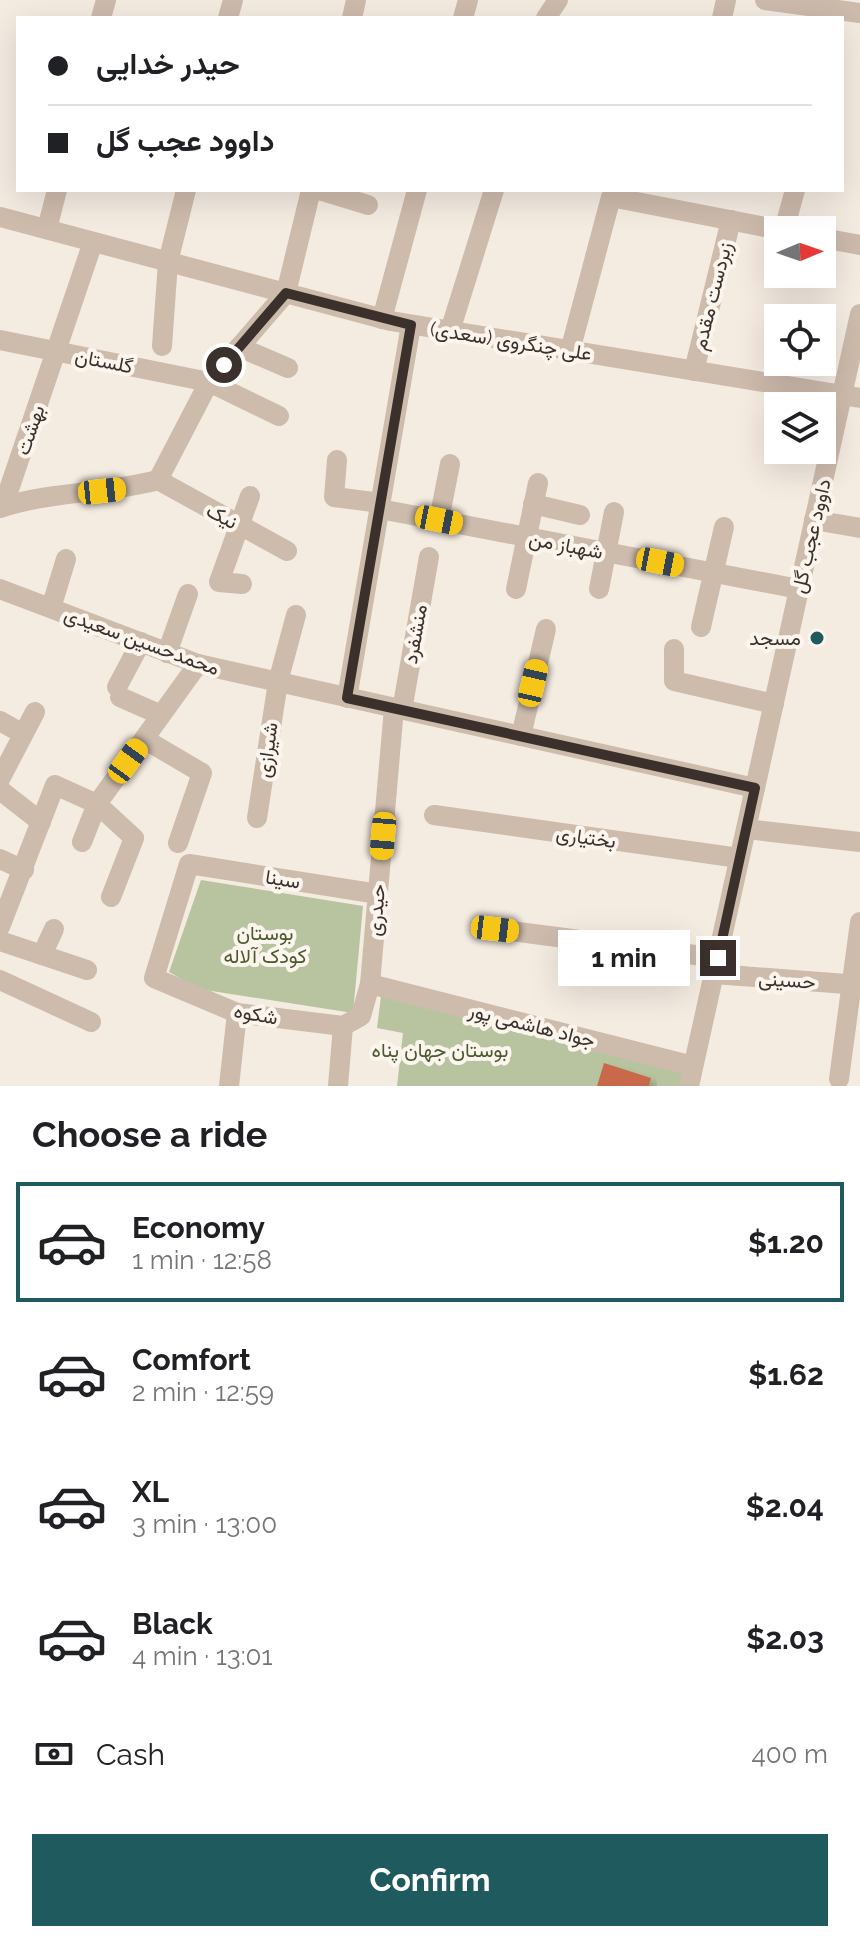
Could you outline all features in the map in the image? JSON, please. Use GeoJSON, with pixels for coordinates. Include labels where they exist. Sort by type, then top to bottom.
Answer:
{"type":"FeatureCollection","features":[{"type":"Feature","properties":{"kind":"street"},"geometry":{"type":"LineString","coordinates":[[779,5],[860,13]]}},
{"type":"Feature","properties":{"kind":"street"},"geometry":{"type":"LineString","coordinates":[[47,229],[56,192]]}},
{"type":"Feature","properties":{"kind":"street"},"geometry":{"type":"LineString","coordinates":[[162,346],[168,262],[186,192]]}},
{"type":"Feature","properties":{"kind":"street"},"geometry":{"type":"LineString","coordinates":[[2,508],[26,499],[127,489],[158,480],[209,382],[286,293],[311,192]]}},
{"type":"Feature","properties":{"kind":"street"},"geometry":{"type":"LineString","coordinates":[[326,192],[368,205]]}},
{"type":"Feature","properties":{"kind":"street"},"geometry":{"type":"LineString","coordinates":[[382,319],[416,192]]}},
{"type":"Feature","properties":{"kind":"street"},"geometry":{"type":"LineString","coordinates":[[450,331],[493,192]]}},
{"type":"Feature","properties":{"kind":"street"},"geometry":{"type":"LineString","coordinates":[[787,216],[794,192]]}},
{"type":"Feature","properties":{"kind":"street"},"geometry":{"type":"LineString","coordinates":[[570,351],[611,197],[764,226]]}},
{"type":"Feature","properties":{"kind":"street","name":"علی چنگروی (سعدی)"},"geometry":{"type":"LineString","coordinates":[[0,217],[382,319],[851,397]]}},
{"type":"Feature","properties":{"kind":"street","name":"زبردست مقدم"},"geometry":{"type":"LineString","coordinates":[[694,371],[731,220]]}},
{"type":"Feature","properties":{"kind":"street"},"geometry":{"type":"LineString","coordinates":[[836,241],[860,245]]}},
{"type":"Feature","properties":{"kind":"street","name":"بهشت"},"geometry":{"type":"LineString","coordinates":[[2,508],[93,242]]}},
{"type":"Feature","properties":{"kind":"street","name":"داوود عجب گل"},"geometry":{"type":"LineString","coordinates":[[691,1076],[814,520],[851,397],[860,314]]}},
{"type":"Feature","properties":{"kind":"street"},"geometry":{"type":"LineString","coordinates":[[347,698],[411,325]]}},
{"type":"Feature","properties":{"kind":"street","name":"گلستان"},"geometry":{"type":"LineString","coordinates":[[0,340],[209,382],[279,416]]}},
{"type":"Feature","properties":{"kind":"street"},"geometry":{"type":"LineString","coordinates":[[239,347],[288,368]]}},
{"type":"Feature","properties":{"kind":"street","name":"شهباز من"},"geometry":{"type":"LineString","coordinates":[[337,460],[334,497],[799,589]]}},
{"type":"Feature","properties":{"kind":"street"},"geometry":{"type":"LineString","coordinates":[[439,520],[450,464]]}},
{"type":"Feature","properties":{"kind":"street","name":"نیک"},"geometry":{"type":"LineString","coordinates":[[158,480],[287,551]]}},
{"type":"Feature","properties":{"kind":"street"},"geometry":{"type":"LineString","coordinates":[[516,589],[538,483]]}},
{"type":"Feature","properties":{"kind":"street"},"geometry":{"type":"LineString","coordinates":[[242,584],[219,582],[250,496]]}},
{"type":"Feature","properties":{"kind":"street"},"geometry":{"type":"LineString","coordinates":[[533,504],[580,515]]}},
{"type":"Feature","properties":{"kind":"street"},"geometry":{"type":"LineString","coordinates":[[599,589],[614,512]]}},
{"type":"Feature","properties":{"kind":"street"},"geometry":{"type":"LineString","coordinates":[[814,520],[860,528]]}},
{"type":"Feature","properties":{"kind":"street"},"geometry":{"type":"LineString","coordinates":[[701,627],[724,527]]}},
{"type":"Feature","properties":{"kind":"street","name":"منشفرد"},"geometry":{"type":"LineString","coordinates":[[398,709],[429,557]]}},
{"type":"Feature","properties":{"kind":"street"},"geometry":{"type":"LineString","coordinates":[[51,608],[66,559]]}},
{"type":"Feature","properties":{"kind":"street","name":"محمدحسین سعیدی"},"geometry":{"type":"LineString","coordinates":[[0,589],[198,664],[755,788]]}},
{"type":"Feature","properties":{"kind":"street"},"geometry":{"type":"LineString","coordinates":[[167,653],[188,594]]}},
{"type":"Feature","properties":{"kind":"street","name":"شیرازی"},"geometry":{"type":"LineString","coordinates":[[257,818],[278,682],[296,615]]}},
{"type":"Feature","properties":{"kind":"street"},"geometry":{"type":"LineString","coordinates":[[521,736],[546,629]]}},
{"type":"Feature","properties":{"kind":"street"},"geometry":{"type":"LineString","coordinates":[[141,642],[119,692],[161,715]]}},
{"type":"Feature","properties":{"kind":"street"},"geometry":{"type":"LineString","coordinates":[[674,649],[674,681],[774,704]]}},
{"type":"Feature","properties":{"kind":"street"},"geometry":{"type":"LineString","coordinates":[[82,842],[97,804],[198,664]]}},
{"type":"Feature","properties":{"kind":"street","name":"حیدری"},"geometry":{"type":"LineString","coordinates":[[338,1086],[352,1021],[370,984],[398,709]]}},
{"type":"Feature","properties":{"kind":"street"},"geometry":{"type":"LineString","coordinates":[[0,779],[35,712]]}},
{"type":"Feature","properties":{"kind":"street"},"geometry":{"type":"LineString","coordinates":[[0,721],[23,734]]}},
{"type":"Feature","properties":{"kind":"street"},"geometry":{"type":"LineString","coordinates":[[144,739],[202,773],[178,843]]}},
{"type":"Feature","properties":{"kind":"street"},"geometry":{"type":"LineString","coordinates":[[0,927],[55,785],[97,804],[134,838],[111,897]]}},
{"type":"Feature","properties":{"kind":"street"},"geometry":{"type":"LineString","coordinates":[[0,790],[41,822]]}},
{"type":"Feature","properties":{"kind":"street","name":"بختیاری"},"geometry":{"type":"LineString","coordinates":[[434,815],[739,858]]}},
{"type":"Feature","properties":{"kind":"street"},"geometry":{"type":"LineString","coordinates":[[746,829],[860,842]]}},
{"type":"Feature","properties":{"kind":"street"},"geometry":{"type":"LineString","coordinates":[[0,859],[24,870]]}},
{"type":"Feature","properties":{"kind":"street","name":"سینا"},"geometry":{"type":"LineString","coordinates":[[154,978],[189,864],[378,894]]}},
{"type":"Feature","properties":{"kind":"street"},"geometry":{"type":"LineString","coordinates":[[839,1079],[855,985],[860,922]]}},
{"type":"Feature","properties":{"kind":"street"},"geometry":{"type":"LineString","coordinates":[[42,955],[54,929]]}},
{"type":"Feature","properties":{"kind":"street","name":"حسینی"},"geometry":{"type":"LineString","coordinates":[[495,929],[716,966],[855,985]]}},
{"type":"Feature","properties":{"kind":"street"},"geometry":{"type":"LineString","coordinates":[[0,941],[87,970]]}},
{"type":"Feature","properties":{"kind":"street","name":"شکوه"},"geometry":{"type":"LineString","coordinates":[[154,978],[237,1013],[352,1021]]}},
{"type":"Feature","properties":{"kind":"street"},"geometry":{"type":"LineString","coordinates":[[0,980],[91,1022]]}},
{"type":"Feature","properties":{"kind":"street","name":"جواد هاشمی پور"},"geometry":{"type":"LineString","coordinates":[[370,984],[691,1076]]}},
{"type":"Feature","properties":{"kind":"street"},"geometry":{"type":"LineString","coordinates":[[229,1086],[237,1013]]}},
{"type":"Feature","properties":{"kind":"green space","name":"بوستان کودک آلاله"},"geometry":{"type":"Polygon","coordinates":[[[201,880],[363,906],[353,1013],[199,989],[169,972],[201,880]]]}},
{"type":"Feature","properties":{"kind":"green space","name":"بوستان جهان پناه"},"geometry":{"type":"Polygon","coordinates":[[[381,996],[683,1072],[680,1086],[397,1086],[403,1033],[377,1028],[381,996]]]}},
{"type":"Feature","properties":{"kind":"building"},"geometry":{"type":"Polygon","coordinates":[[[604,1063],[651,1078],[649,1086],[597,1086],[604,1063]]]}},
{"type":"Feature","properties":{"kind":"place","name":"مسجد"},"geometry":{"type":"Point","coordinates":[817,638]}},
{"type":"Feature","properties":{"kind":"route"},"geometry":{"type":"LineString","coordinates":[[224,365],[286,293],[411,325],[347,698],[755,788],[718,958]]}}]}
